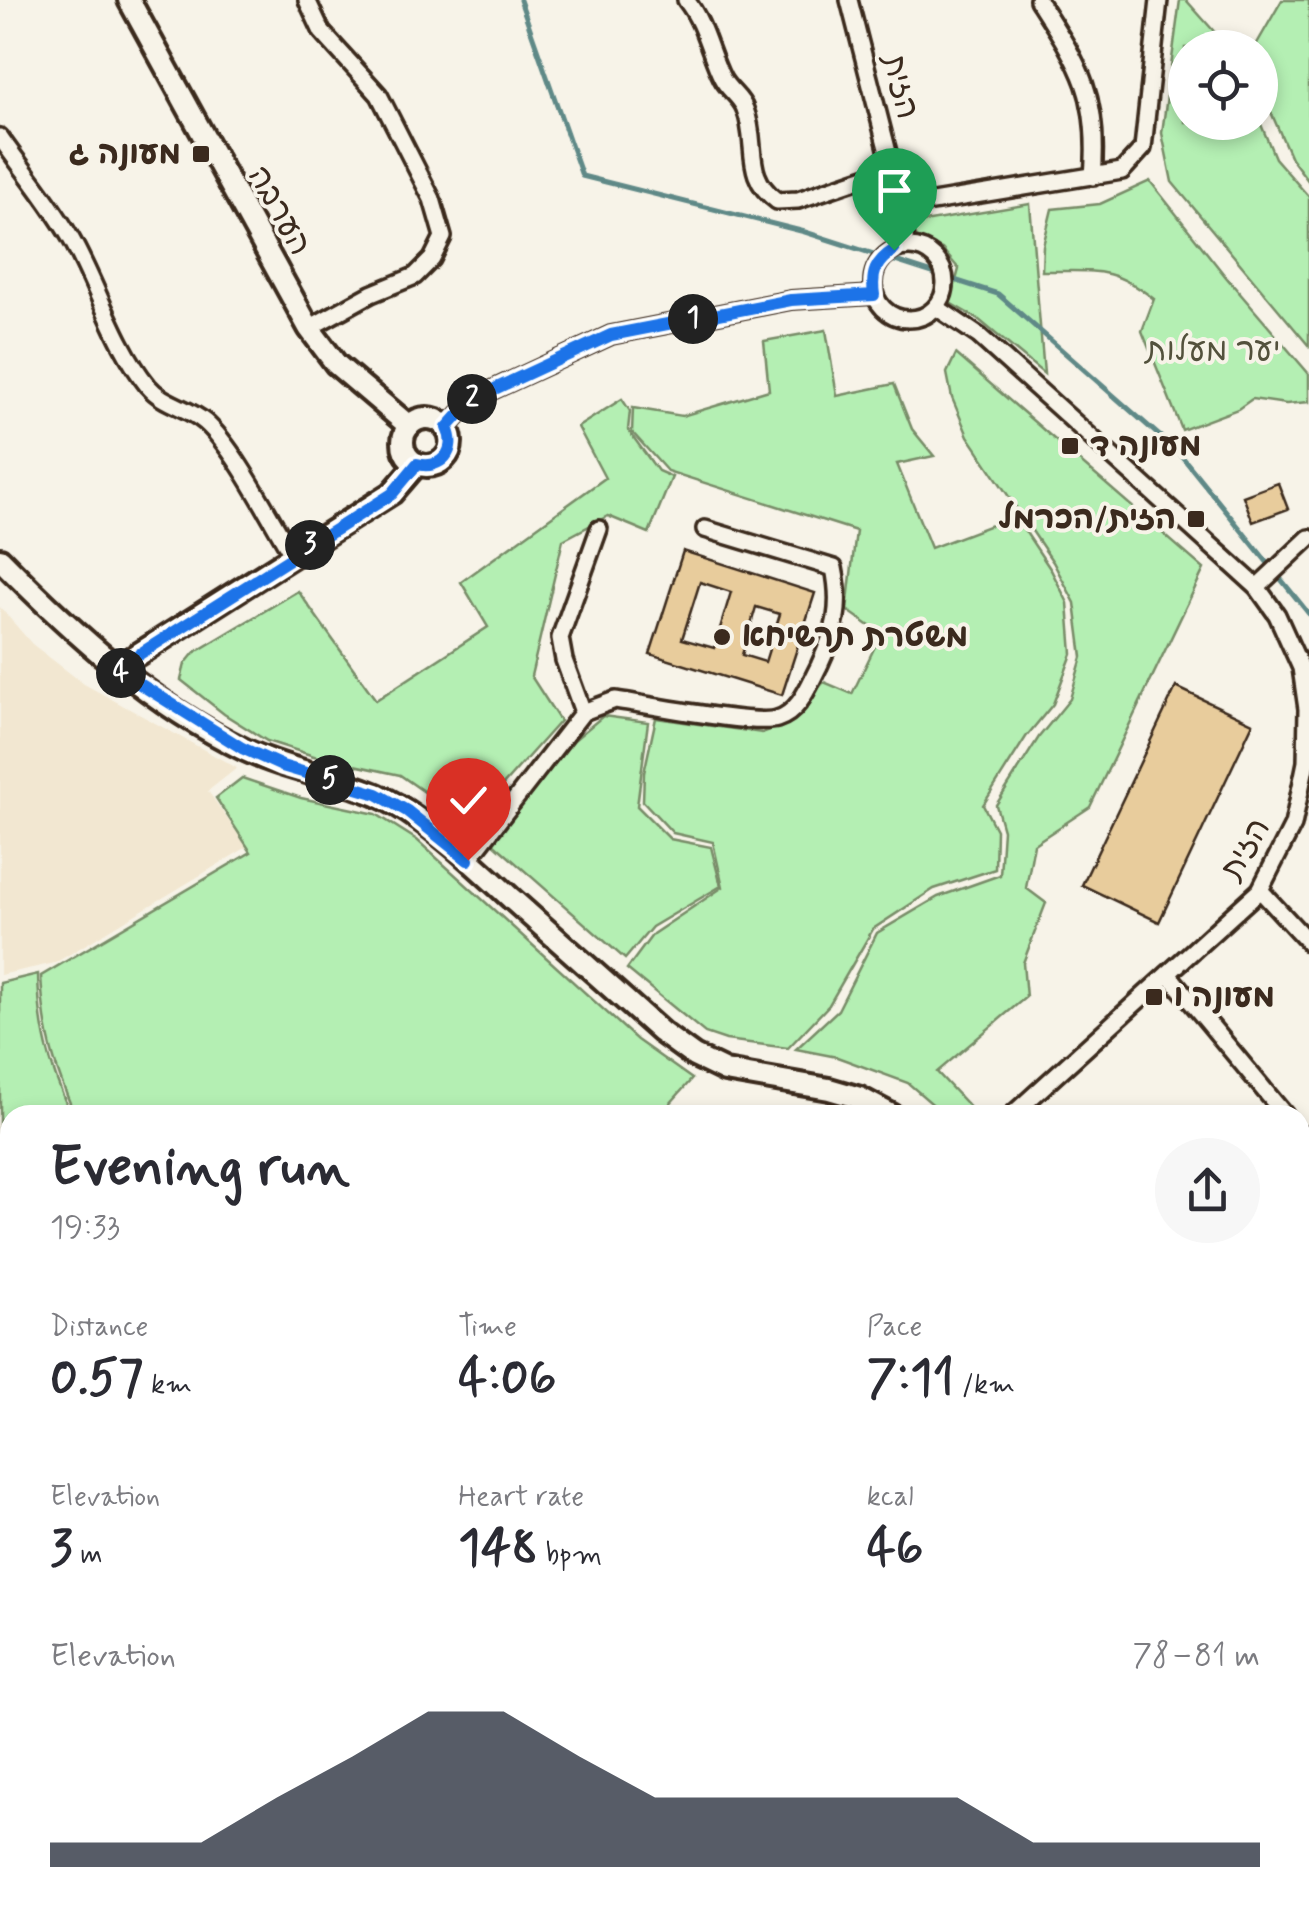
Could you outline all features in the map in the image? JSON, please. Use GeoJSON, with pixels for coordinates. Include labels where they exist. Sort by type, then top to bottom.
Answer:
{"type":"FeatureCollection","features":[{"type":"Feature","properties":{"kind":"main road","name":"הערבה"},"geometry":{"type":"LineString","coordinates":[[128,0],[310,328],[336,364],[409,426]]}},
{"type":"Feature","properties":{"kind":"main road"},"geometry":{"type":"LineString","coordinates":[[434,418],[447,428],[451,444],[444,459],[433,465],[417,464],[404,450],[409,426],[434,418]]}},
{"type":"Feature","properties":{"kind":"main road"},"geometry":{"type":"LineString","coordinates":[[116,669],[392,494],[417,464]]}},
{"type":"Feature","properties":{"kind":"main road"},"geometry":{"type":"LineString","coordinates":[[0,559],[116,669],[242,748],[282,766],[377,794],[407,811],[468,860],[661,1032],[694,1056],[725,1071],[844,1094],[869,1105]]}},
{"type":"Feature","properties":{"kind":"street"},"geometry":{"type":"LineString","coordinates":[[306,0],[322,32],[379,95],[432,199],[443,237],[432,259],[415,276],[371,294],[310,328]]}},
{"type":"Feature","properties":{"kind":"street"},"geometry":{"type":"LineString","coordinates":[[686,0],[697,14],[722,80],[744,104],[752,133],[755,172],[762,190],[777,202],[798,200],[892,168]]}},
{"type":"Feature","properties":{"kind":"street","name":"הזית"},"geometry":{"type":"LineString","coordinates":[[849,0],[902,207],[906,246]]}},
{"type":"Feature","properties":{"kind":"street"},"geometry":{"type":"LineString","coordinates":[[1038,0],[1064,38],[1084,79],[1094,112],[1093,177]]}},
{"type":"Feature","properties":{"kind":"street"},"geometry":{"type":"LineString","coordinates":[[902,207],[1122,171],[1143,148],[1159,0]]}},
{"type":"Feature","properties":{"kind":"street"},"geometry":{"type":"LineString","coordinates":[[0,137],[72,240],[146,384],[162,402],[205,422],[222,442],[293,556]]}},
{"type":"Feature","properties":{"kind":"street"},"geometry":{"type":"LineString","coordinates":[[906,246],[924,250],[942,267],[945,280],[943,296],[936,307],[926,315],[902,319],[890,315],[874,295],[872,280],[883,257],[906,246]]}},
{"type":"Feature","properties":{"kind":"street"},"geometry":{"type":"LineString","coordinates":[[447,428],[473,399],[611,335],[791,300],[874,295]]}},
{"type":"Feature","properties":{"kind":"street","name":"הזית"},"geometry":{"type":"LineString","coordinates":[[936,307],[979,336],[1256,586],[1276,615],[1301,668],[1306,709],[1306,762],[1294,825],[1260,890],[1023,1105]]}},
{"type":"Feature","properties":{"kind":"street"},"geometry":{"type":"LineString","coordinates":[[583,712],[560,638],[599,529]]}},
{"type":"Feature","properties":{"kind":"street"},"geometry":{"type":"LineString","coordinates":[[468,860],[583,712],[614,700],[776,720],[804,697],[829,646],[840,598],[834,568],[705,529]]}},
{"type":"Feature","properties":{"kind":"street"},"geometry":{"type":"LineString","coordinates":[[1256,586],[1309,538]]}},
{"type":"Feature","properties":{"kind":"street"},"geometry":{"type":"LineString","coordinates":[[1260,890],[1309,942]]}},
{"type":"Feature","properties":{"kind":"street"},"geometry":{"type":"LineString","coordinates":[[1168,974],[1277,1105]]}},
{"type":"Feature","properties":{"kind":"shaded area"},"geometry":{"type":"Polygon","coordinates":[[[0,607],[32,644],[84,684],[237,768],[208,791],[247,847],[55,963],[0,975],[0,607]]]}},
{"type":"Feature","properties":{"kind":"green space"},"geometry":{"type":"Polygon","coordinates":[[[1180,0],[1186,0],[1213,30],[1176,30],[1180,0]]]}},
{"type":"Feature","properties":{"kind":"green space"},"geometry":{"type":"Polygon","coordinates":[[[1282,0],[1309,0],[1309,182],[1291,158],[1278,128],[1278,30],[1265,30],[1282,0]]]}},
{"type":"Feature","properties":{"kind":"green space"},"geometry":{"type":"Polygon","coordinates":[[[1168,89],[1168,140],[1268,140],[1275,158],[1309,197],[1309,346],[1172,182],[1162,133],[1168,89]]]}},
{"type":"Feature","properties":{"kind":"green space","name":"יער מעלות"},"geometry":{"type":"Polygon","coordinates":[[[1150,181],[1309,374],[1309,402],[1286,404],[1252,399],[1238,409],[1182,430],[1142,331],[1154,299],[1113,275],[1042,271],[1052,209],[1100,204],[1150,181]]]}},
{"type":"Feature","properties":{"kind":"green space"},"geometry":{"type":"Polygon","coordinates":[[[1030,204],[1044,374],[978,319],[950,303],[959,269],[942,249],[917,239],[912,224],[1030,204]]]}},
{"type":"Feature","properties":{"kind":"green space"},"geometry":{"type":"Polygon","coordinates":[[[826,330],[837,396],[894,384],[912,429],[934,456],[897,464],[931,548],[1015,516],[1068,603],[1072,654],[1053,704],[1026,737],[983,805],[996,830],[995,869],[934,889],[873,929],[829,1005],[788,1048],[726,1040],[705,1033],[627,969],[653,934],[723,887],[713,842],[673,833],[643,801],[644,773],[656,718],[762,733],[786,724],[824,682],[852,694],[881,634],[847,610],[856,531],[667,471],[632,432],[633,408],[682,416],[769,390],[764,341],[826,330]]]}},
{"type":"Feature","properties":{"kind":"green space"},"geometry":{"type":"Polygon","coordinates":[[[956,354],[1204,569],[1090,807],[1034,844],[1026,888],[1046,903],[1023,963],[1026,997],[937,1072],[968,1105],[933,1105],[908,1083],[837,1057],[796,1049],[838,1010],[877,933],[938,897],[1000,875],[1003,830],[996,805],[1039,737],[1070,699],[1082,657],[1075,603],[1053,562],[968,436],[952,398],[947,373],[956,354]]]}},
{"type":"Feature","properties":{"kind":"green space"},"geometry":{"type":"Polygon","coordinates":[[[622,399],[630,411],[628,430],[658,471],[672,477],[649,533],[608,516],[563,540],[531,676],[560,721],[469,823],[400,775],[317,757],[267,741],[181,680],[185,664],[194,653],[298,591],[376,700],[488,627],[461,582],[605,478],[578,427],[622,399]]]}},
{"type":"Feature","properties":{"kind":"green space"},"geometry":{"type":"Polygon","coordinates":[[[603,716],[648,722],[637,806],[670,839],[711,847],[721,886],[652,927],[625,959],[492,842],[574,740],[603,716]]]}},
{"type":"Feature","properties":{"kind":"green space"},"geometry":{"type":"Polygon","coordinates":[[[242,778],[301,798],[376,814],[417,840],[637,1040],[692,1079],[669,1105],[71,1105],[51,1047],[41,976],[251,852],[216,798],[242,778]]]}},
{"type":"Feature","properties":{"kind":"green space"},"geometry":{"type":"Polygon","coordinates":[[[38,974],[47,1046],[67,1105],[0,1105],[0,983],[38,974]]]}},
{"type":"Feature","properties":{"kind":"building"},"geometry":{"type":"Polygon","coordinates":[[[1278,483],[1288,509],[1253,522],[1243,496],[1278,483]]]}},
{"type":"Feature","properties":{"kind":"building"},"geometry":{"type":"Polygon","coordinates":[[[683,551],[815,593],[782,695],[650,654],[683,551]],[[700,582],[682,639],[714,648],[731,592],[700,582]],[[756,607],[742,655],[765,662],[780,614],[756,607]]]}},
{"type":"Feature","properties":{"kind":"building"},"geometry":{"type":"Polygon","coordinates":[[[1176,687],[1253,723],[1159,922],[1082,885],[1176,687]]]}},
{"type":"Feature","properties":{"kind":"waterway"},"geometry":{"type":"LineString","coordinates":[[520,0],[582,176],[805,232],[998,294],[1180,454],[1309,614]]}},
{"type":"Feature","properties":{"kind":"place","name":"מעונה ג"},"geometry":{"type":"Point","coordinates":[201,154]}},
{"type":"Feature","properties":{"kind":"place","name":"מעונה ד"},"geometry":{"type":"Point","coordinates":[1070,446]}},
{"type":"Feature","properties":{"kind":"place","name":"הזית/הכרמל"},"geometry":{"type":"Point","coordinates":[1196,519]}},
{"type":"Feature","properties":{"kind":"place","name":"משטרת תרשיחא"},"geometry":{"type":"Point","coordinates":[722,637]}},
{"type":"Feature","properties":{"kind":"place","name":"מעונה ו"},"geometry":{"type":"Point","coordinates":[1154,997]}},
{"type":"Feature","properties":{"kind":"route"},"geometry":{"type":"LineString","coordinates":[[468,860],[407,811],[377,794],[282,766],[242,748],[116,669],[392,494],[417,464],[433,465],[444,459],[451,444],[447,428],[473,399],[611,335],[791,300],[874,295],[875,267],[894,250]]}}]}
